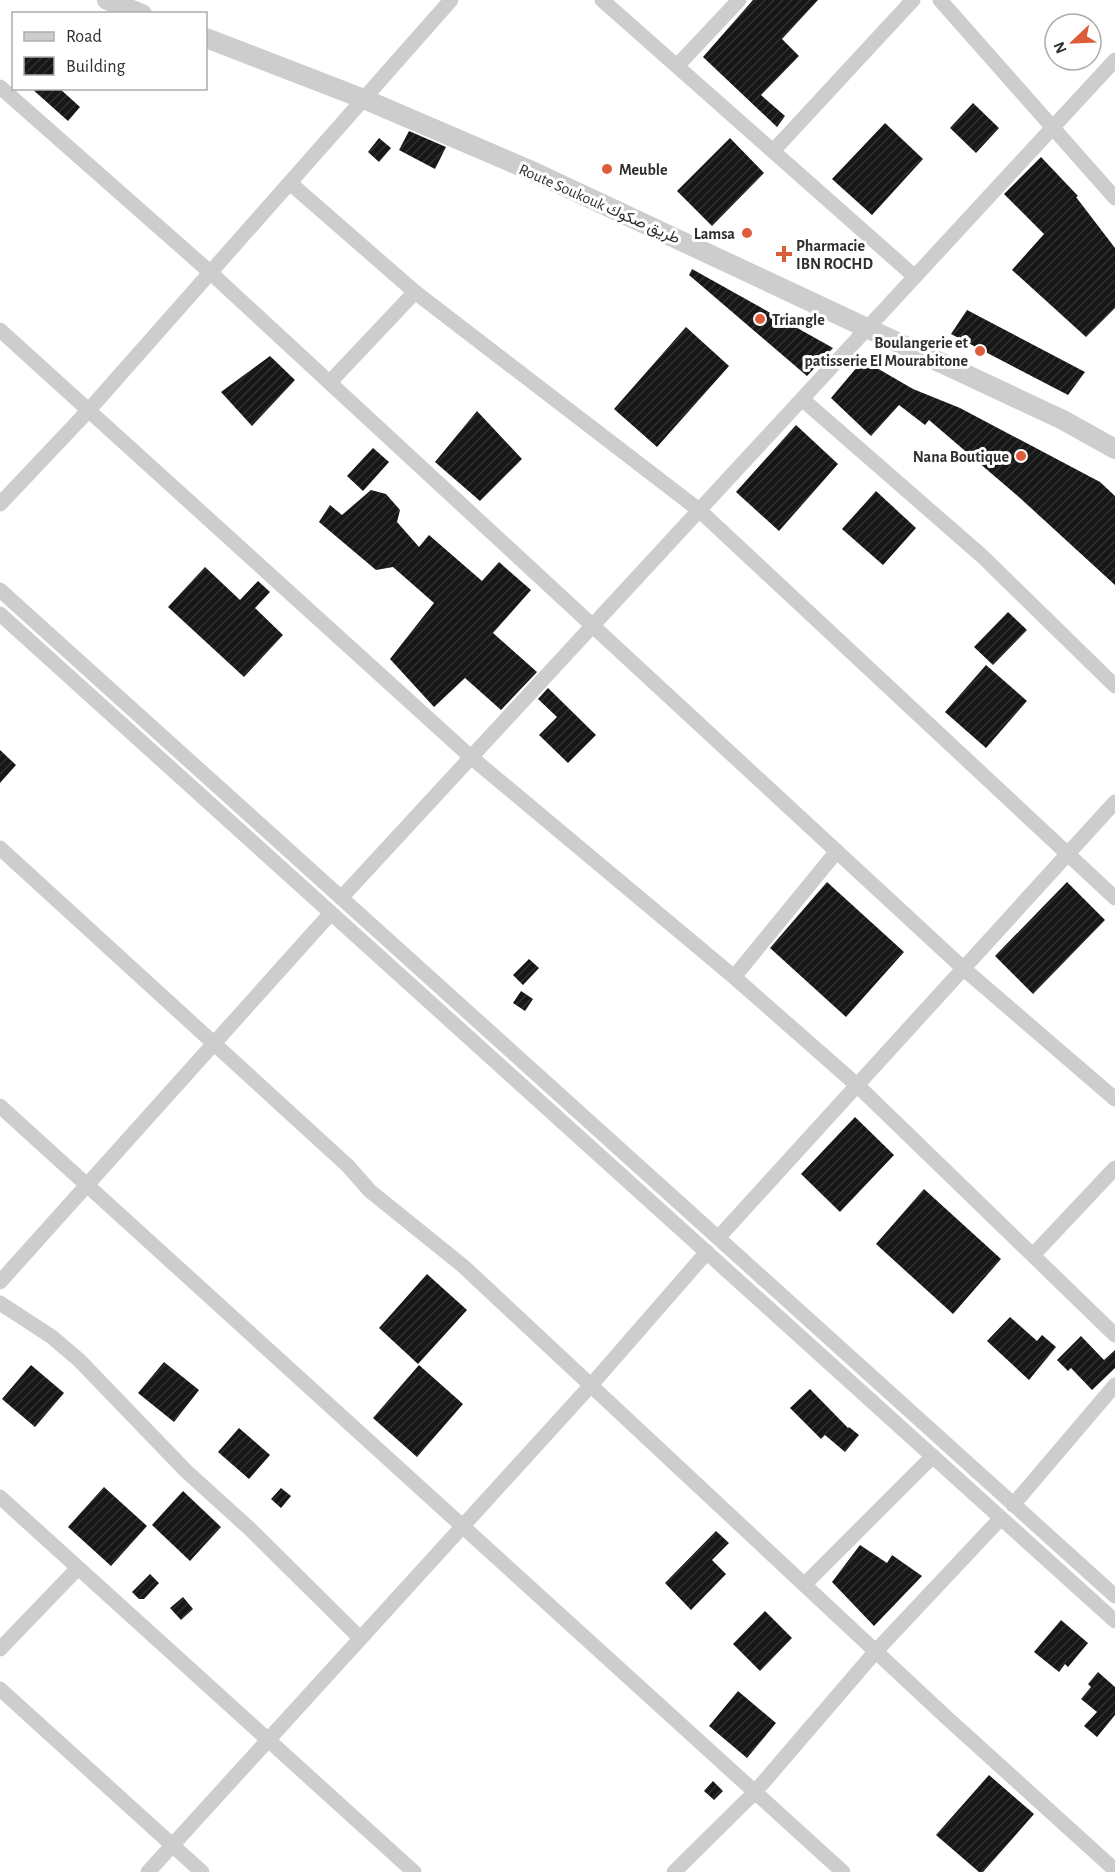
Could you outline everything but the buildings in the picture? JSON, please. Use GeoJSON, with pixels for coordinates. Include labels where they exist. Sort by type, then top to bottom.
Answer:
{"type":"FeatureCollection","features":[{"type":"Feature","properties":{"kind":"street"},"geometry":{"type":"LineString","coordinates":[[107,0],[137,12]]}},
{"type":"Feature","properties":{"kind":"street"},"geometry":{"type":"LineString","coordinates":[[0,504],[88,411],[212,273],[451,0]]}},
{"type":"Feature","properties":{"kind":"street"},"geometry":{"type":"LineString","coordinates":[[602,0],[914,276]]}},
{"type":"Feature","properties":{"kind":"street"},"geometry":{"type":"LineString","coordinates":[[677,66],[739,0]]}},
{"type":"Feature","properties":{"kind":"street"},"geometry":{"type":"LineString","coordinates":[[774,150],[913,0]]}},
{"type":"Feature","properties":{"kind":"street"},"geometry":{"type":"LineString","coordinates":[[940,0],[1115,198]]}},
{"type":"Feature","properties":{"kind":"street","name":"Route Soukouk طريق صكوك"},"geometry":{"type":"LineString","coordinates":[[207,38],[364,99],[534,172],[684,241],[864,329],[1063,420],[1115,449]]}},
{"type":"Feature","properties":{"kind":"street"},"geometry":{"type":"LineString","coordinates":[[341,898],[864,329],[1115,60]]}},
{"type":"Feature","properties":{"kind":"street"},"geometry":{"type":"LineString","coordinates":[[0,87],[212,273],[964,969],[1115,1100]]}},
{"type":"Feature","properties":{"kind":"street"},"geometry":{"type":"LineString","coordinates":[[290,183],[415,291],[699,510],[1115,898]]}},
{"type":"Feature","properties":{"kind":"street"},"geometry":{"type":"LineString","coordinates":[[330,382],[415,291]]}},
{"type":"Feature","properties":{"kind":"street"},"geometry":{"type":"LineString","coordinates":[[0,330],[472,758],[734,977],[858,1086],[1115,1335]]}},
{"type":"Feature","properties":{"kind":"street"},"geometry":{"type":"LineString","coordinates":[[802,399],[982,556],[1115,686]]}},
{"type":"Feature","properties":{"kind":"street"},"geometry":{"type":"LineString","coordinates":[[0,590],[1115,1596]]}},
{"type":"Feature","properties":{"kind":"street"},"geometry":{"type":"LineString","coordinates":[[0,614],[1115,1621]]}},
{"type":"Feature","properties":{"kind":"street"},"geometry":{"type":"LineString","coordinates":[[718,1238],[1115,802]]}},
{"type":"Feature","properties":{"kind":"street"},"geometry":{"type":"LineString","coordinates":[[0,848],[348,1166],[370,1191],[463,1266],[592,1384],[876,1651],[1115,1870]]}},
{"type":"Feature","properties":{"kind":"street"},"geometry":{"type":"LineString","coordinates":[[734,977],[837,851]]}},
{"type":"Feature","properties":{"kind":"street"},"geometry":{"type":"LineString","coordinates":[[0,1282],[331,913]]}},
{"type":"Feature","properties":{"kind":"street"},"geometry":{"type":"LineString","coordinates":[[0,1106],[843,1872]]}},
{"type":"Feature","properties":{"kind":"street"},"geometry":{"type":"LineString","coordinates":[[1033,1255],[1115,1168]]}},
{"type":"Feature","properties":{"kind":"street"},"geometry":{"type":"LineString","coordinates":[[148,1872],[592,1384],[707,1252]]}},
{"type":"Feature","properties":{"kind":"street"},"geometry":{"type":"LineString","coordinates":[[0,1303],[52,1337],[79,1360],[186,1471],[250,1529],[360,1638]]}},
{"type":"Feature","properties":{"kind":"street"},"geometry":{"type":"LineString","coordinates":[[1013,1505],[1115,1385]]}},
{"type":"Feature","properties":{"kind":"street"},"geometry":{"type":"LineString","coordinates":[[805,1584],[933,1456]]}},
{"type":"Feature","properties":{"kind":"street"},"geometry":{"type":"LineString","coordinates":[[0,1497],[414,1872]]}},
{"type":"Feature","properties":{"kind":"street"},"geometry":{"type":"LineString","coordinates":[[674,1872],[755,1792],[876,1651],[1001,1518]]}},
{"type":"Feature","properties":{"kind":"street"},"geometry":{"type":"LineString","coordinates":[[0,1649],[78,1568]]}},
{"type":"Feature","properties":{"kind":"street"},"geometry":{"type":"LineString","coordinates":[[0,1689],[202,1872]]}},
{"type":"Feature","properties":{"kind":"place","name":"Meuble"},"geometry":{"type":"Point","coordinates":[607,169]}},
{"type":"Feature","properties":{"kind":"place","name":"Lamsa"},"geometry":{"type":"Point","coordinates":[747,233]}},
{"type":"Feature","properties":{"kind":"place","name":"Pharmacie IBN ROCHD"},"geometry":{"type":"Point","coordinates":[784,254]}},
{"type":"Feature","properties":{"kind":"place","name":"Triangle"},"geometry":{"type":"Point","coordinates":[760,319]}},
{"type":"Feature","properties":{"kind":"place","name":"Boulangerie et patisserie El Mourabitone"},"geometry":{"type":"Point","coordinates":[980,351]}},
{"type":"Feature","properties":{"kind":"place","name":"Nana Boutique"},"geometry":{"type":"Point","coordinates":[1021,456]}}]}
